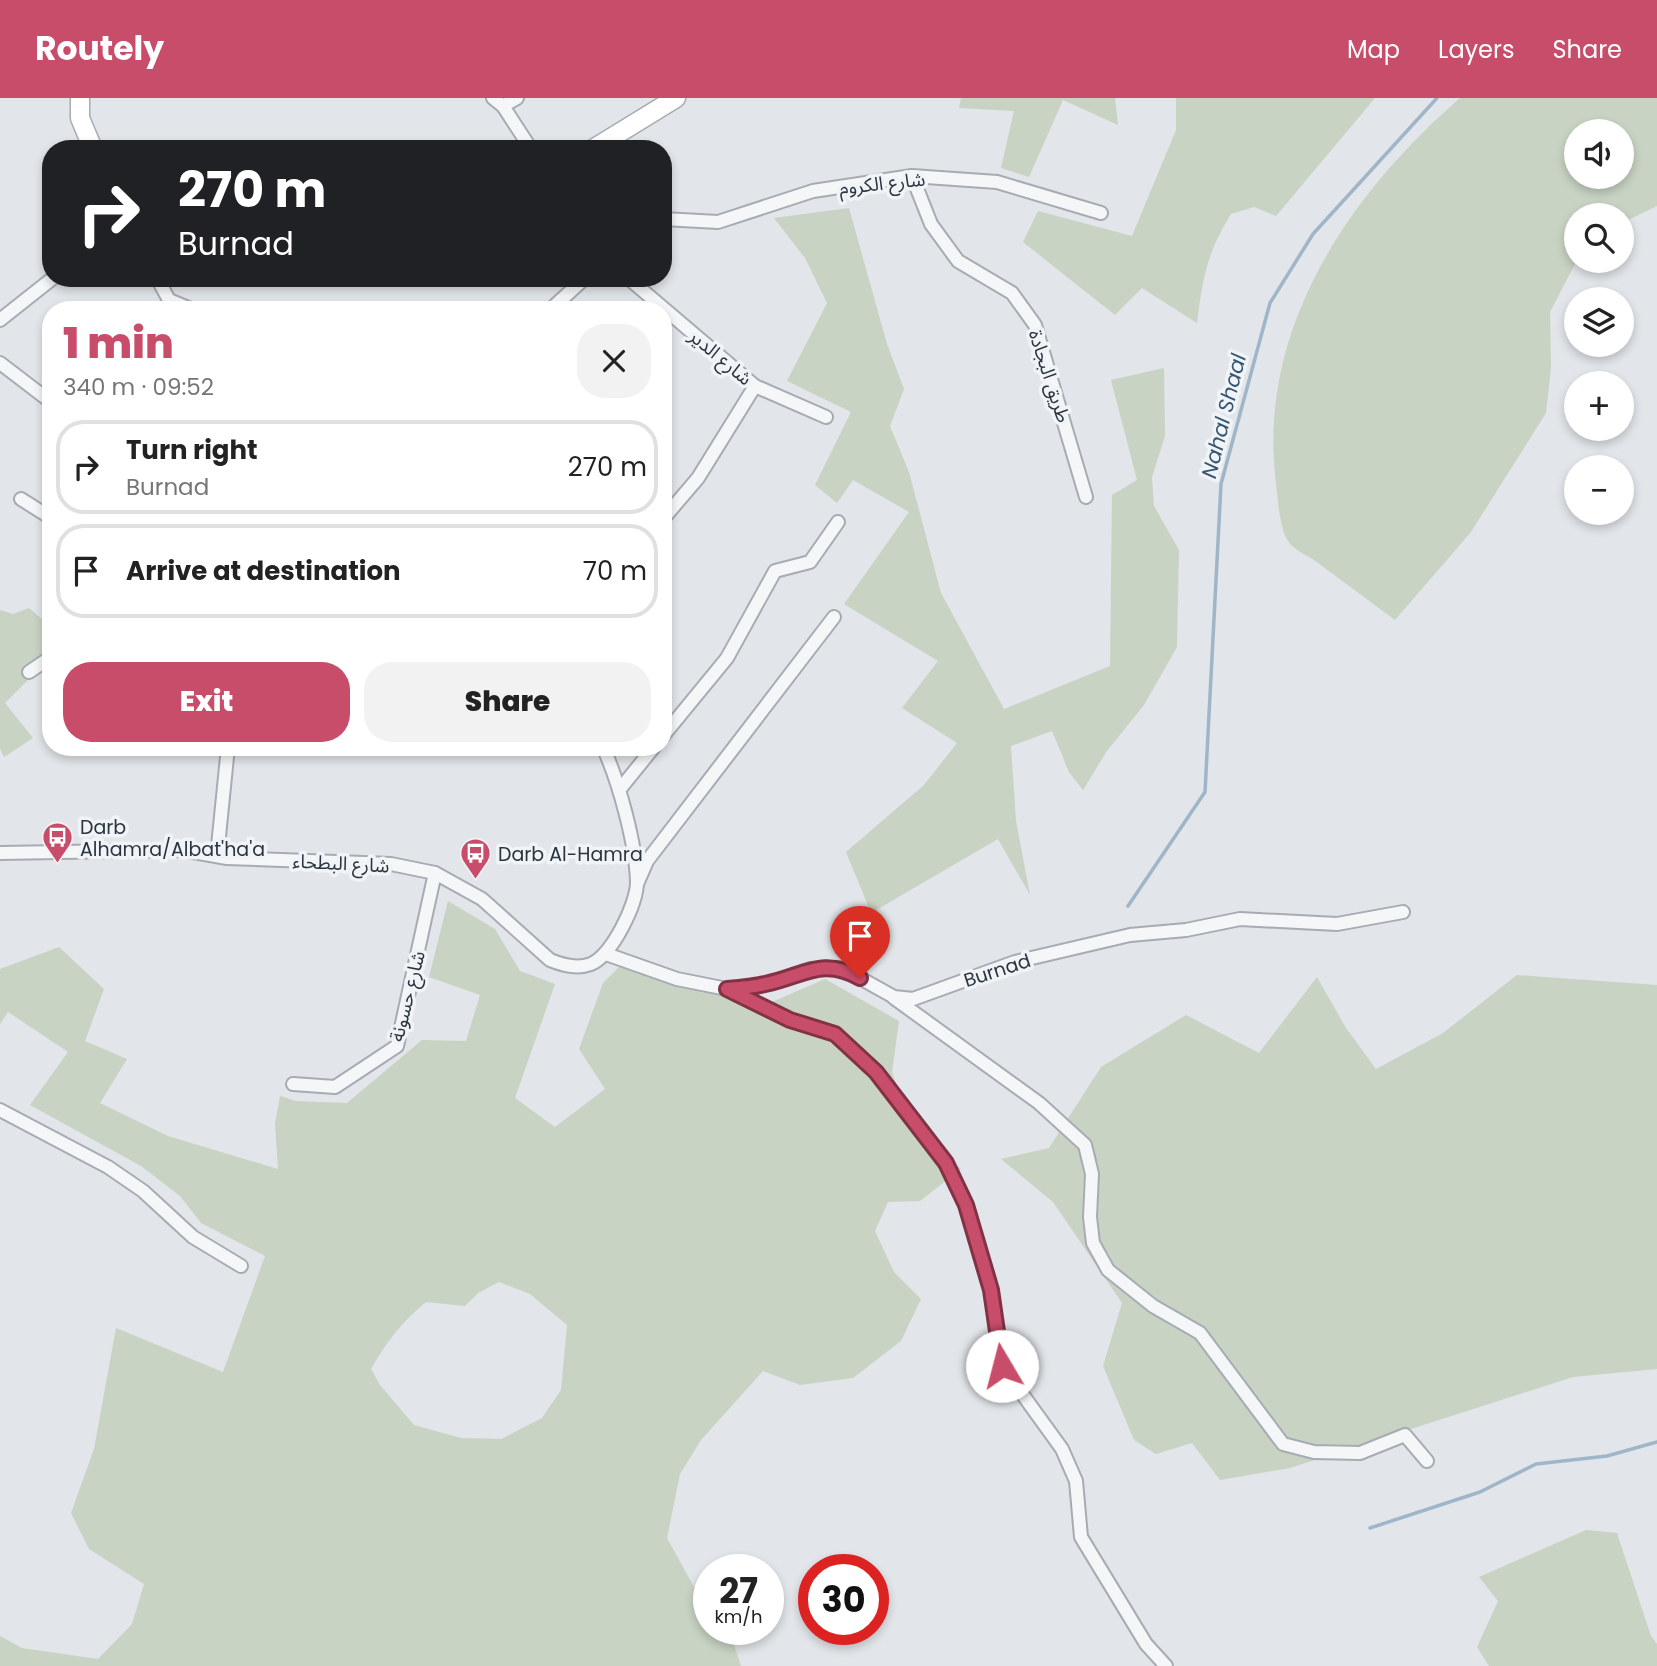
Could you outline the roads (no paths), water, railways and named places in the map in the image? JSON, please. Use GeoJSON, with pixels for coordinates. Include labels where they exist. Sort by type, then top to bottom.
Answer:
{"type":"FeatureCollection","features":[{"type":"Feature","properties":{"kind":"main road"},"geometry":{"type":"LineString","coordinates":[[80,98],[80,118],[89,140]]}},
{"type":"Feature","properties":{"kind":"main road"},"geometry":{"type":"LineString","coordinates":[[608,140],[676,98]]}},
{"type":"Feature","properties":{"kind":"street"},"geometry":{"type":"LineString","coordinates":[[517,98],[498,102],[525,140]]}},
{"type":"Feature","properties":{"kind":"street","name":"شارع الكروم"},"geometry":{"type":"LineString","coordinates":[[672,219],[718,222],[813,191],[912,176],[997,182],[1101,213]]}},
{"type":"Feature","properties":{"kind":"street","name":"طريق البجادة"},"geometry":{"type":"LineString","coordinates":[[912,176],[931,224],[958,261],[1012,293],[1035,325],[1086,497]]}},
{"type":"Feature","properties":{"kind":"street"},"geometry":{"type":"LineString","coordinates":[[0,320],[42,287]]}},
{"type":"Feature","properties":{"kind":"street"},"geometry":{"type":"LineString","coordinates":[[560,301],[575,287]]}},
{"type":"Feature","properties":{"kind":"street","name":"شارع الدير"},"geometry":{"type":"LineString","coordinates":[[639,287],[655,301]]}},
{"type":"Feature","properties":{"kind":"street","name":"شارع الدير"},"geometry":{"type":"LineString","coordinates":[[672,315],[755,386],[827,417]]}},
{"type":"Feature","properties":{"kind":"street"},"geometry":{"type":"LineString","coordinates":[[0,363],[42,395]]}},
{"type":"Feature","properties":{"kind":"street"},"geometry":{"type":"LineString","coordinates":[[672,508],[698,478],[755,386]]}},
{"type":"Feature","properties":{"kind":"street"},"geometry":{"type":"LineString","coordinates":[[21,499],[42,513]]}},
{"type":"Feature","properties":{"kind":"street"},"geometry":{"type":"LineString","coordinates":[[672,725],[727,658],[775,571],[810,562],[838,522]]}},
{"type":"Feature","properties":{"kind":"street"},"geometry":{"type":"LineString","coordinates":[[834,617],[647,861],[628,916],[606,954],[677,979],[727,989],[790,1020],[835,1034],[876,1072],[946,1163],[966,1205],[991,1290],[1002,1366],[1062,1449],[1076,1480],[1081,1537],[1146,1644],[1166,1666]]}},
{"type":"Feature","properties":{"kind":"street"},"geometry":{"type":"LineString","coordinates":[[29,672],[42,663]]}},
{"type":"Feature","properties":{"kind":"street"},"geometry":{"type":"LineString","coordinates":[[217,856],[227,756]]}},
{"type":"Feature","properties":{"kind":"street"},"geometry":{"type":"LineString","coordinates":[[607,756],[620,789],[637,884]]}},
{"type":"Feature","properties":{"kind":"street"},"geometry":{"type":"LineString","coordinates":[[620,789],[647,756]]}},
{"type":"Feature","properties":{"kind":"street","name":"شارع البطحاء"},"geometry":{"type":"LineString","coordinates":[[0,853],[183,850],[217,856],[390,864],[435,873],[482,899],[550,960],[564,965],[584,966],[606,954]]}},
{"type":"Feature","properties":{"kind":"street","name":"شارع حسونة"},"geometry":{"type":"LineString","coordinates":[[293,1084],[335,1087],[397,1046],[435,873]]}},
{"type":"Feature","properties":{"kind":"street","name":"Burnad"},"geometry":{"type":"LineString","coordinates":[[894,998],[913,999],[1015,962],[1130,935],[1186,930],[1240,919],[1337,924],[1403,912]]}},
{"type":"Feature","properties":{"kind":"street"},"geometry":{"type":"LineString","coordinates":[[727,989],[767,984],[810,969],[842,968],[894,998],[971,1050],[1039,1102],[1084,1145],[1093,1174],[1090,1217],[1093,1242],[1108,1270],[1153,1306],[1200,1333],[1283,1444],[1314,1452],[1360,1453],[1405,1435],[1427,1461]]}},
{"type":"Feature","properties":{"kind":"street"},"geometry":{"type":"LineString","coordinates":[[0,1110],[108,1167],[143,1191],[193,1237],[241,1266]]}},
{"type":"Feature","properties":{"kind":"waterway","name":"Nahal Shaal"},"geometry":{"type":"LineString","coordinates":[[1128,906],[1205,792],[1221,484],[1270,303],[1313,234],[1437,98]]}},
{"type":"Feature","properties":{"kind":"waterway"},"geometry":{"type":"LineString","coordinates":[[1370,1528],[1480,1492],[1536,1464],[1607,1456],[1657,1442]]}},
{"type":"Feature","properties":{"kind":"place","name":"Darb Alhamra/Albat'ha'a"},"geometry":{"type":"Point","coordinates":[57,865]}},
{"type":"Feature","properties":{"kind":"place","name":"Darb Al-Hamra"},"geometry":{"type":"Point","coordinates":[475,881]}}]}
